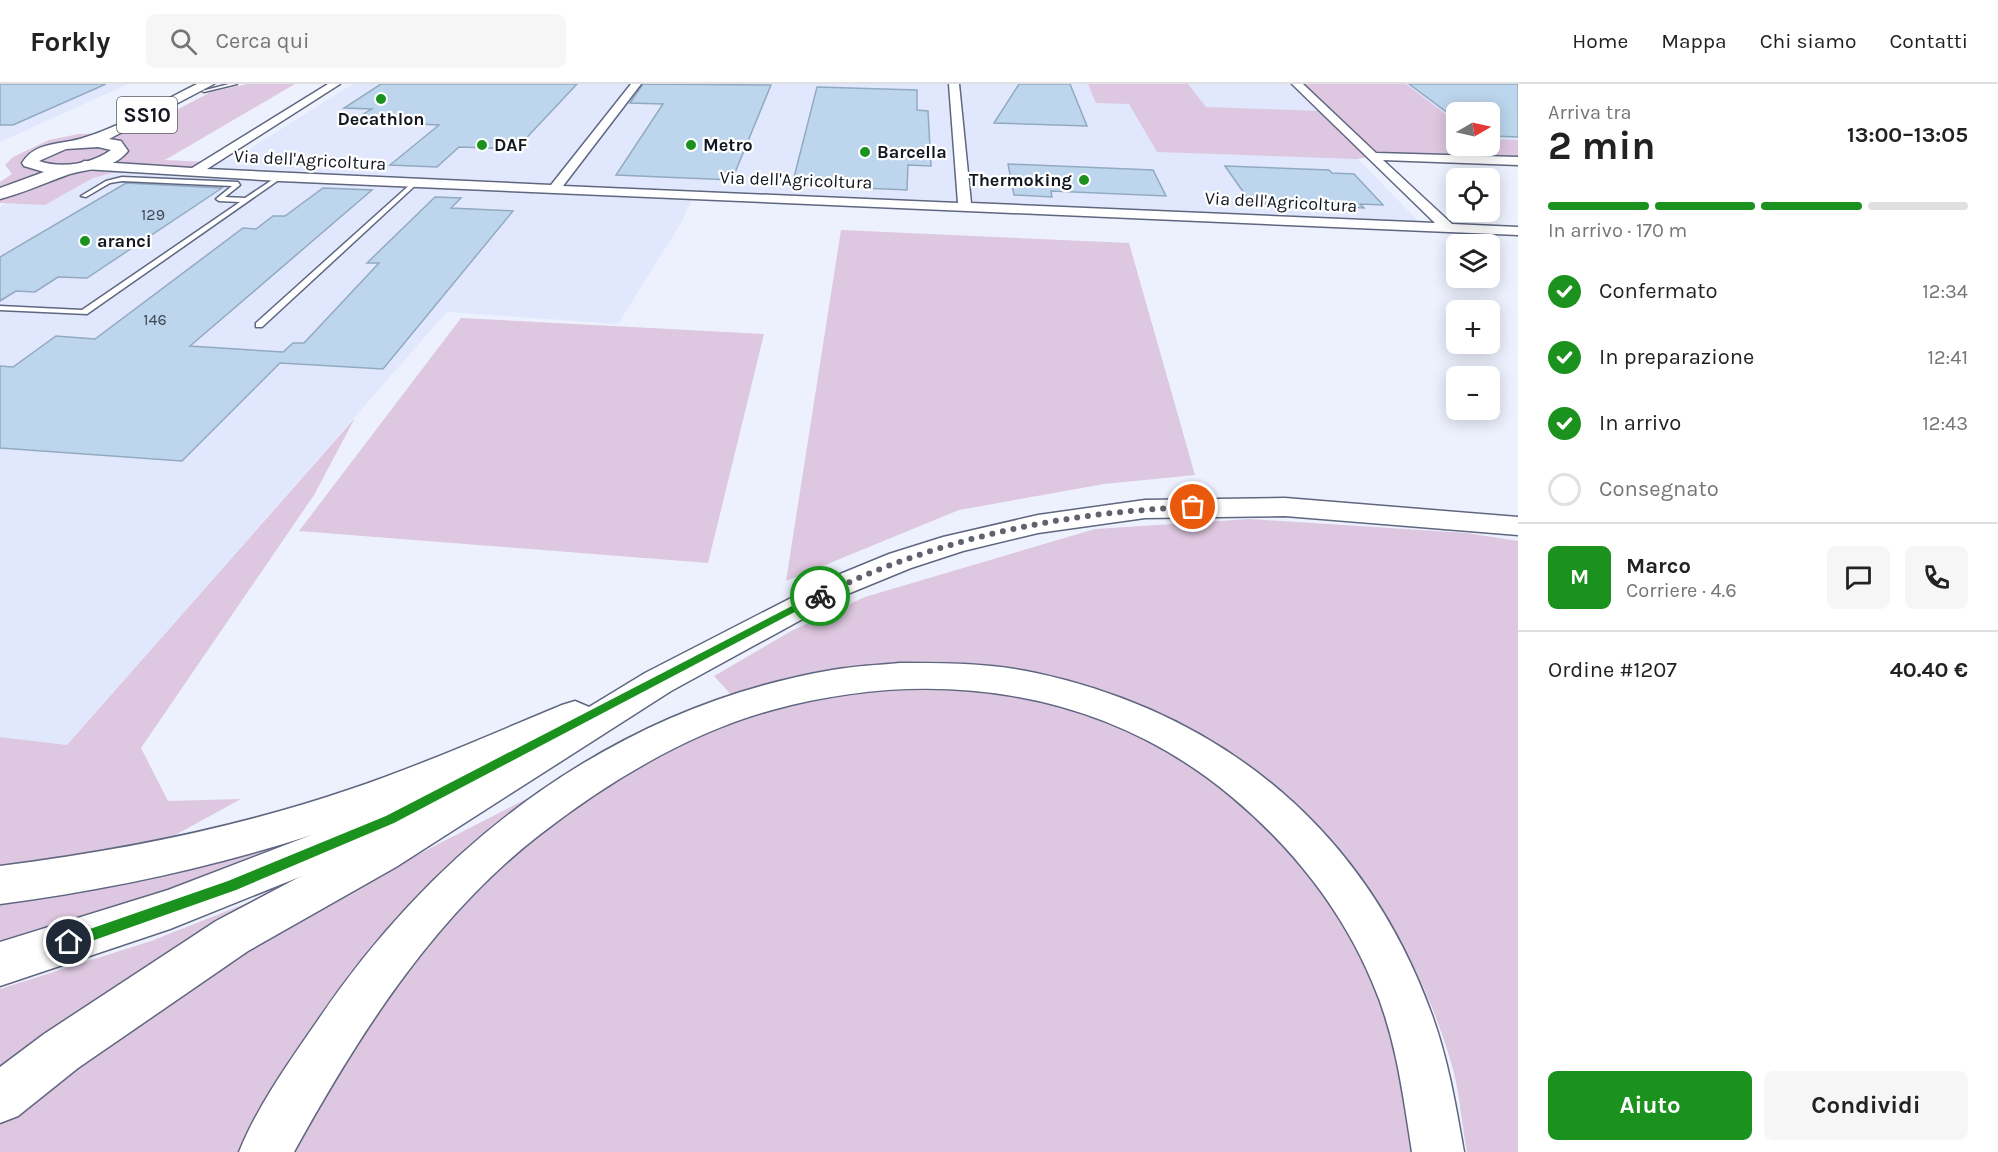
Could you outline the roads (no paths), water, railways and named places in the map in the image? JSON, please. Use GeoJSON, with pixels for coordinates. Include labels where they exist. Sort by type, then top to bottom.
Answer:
{"type":"FeatureCollection","features":[{"type":"Feature","properties":{"kind":"main road","name":"SS10"},"geometry":{"type":"LineString","coordinates":[[85,142],[115,131],[218,84]]}},
{"type":"Feature","properties":{"kind":"main road","name":"SS10"},"geometry":{"type":"LineString","coordinates":[[118,147],[127,131],[205,88]]}},
{"type":"Feature","properties":{"kind":"main road"},"geometry":{"type":"LineString","coordinates":[[85,142],[118,147],[109,159],[80,166],[0,193],[27,176],[30,160],[41,152],[85,142]]}},
{"type":"Feature","properties":{"kind":"main road"},"geometry":{"type":"LineString","coordinates":[[30,163],[46,168],[80,166]]}},
{"type":"Feature","properties":{"kind":"main road"},"geometry":{"type":"LineString","coordinates":[[0,964],[170,909],[327,847],[410,810],[658,682],[793,609],[870,573],[954,544],[1059,520],[1145,509],[1260,507],[1518,526]]}},
{"type":"Feature","properties":{"kind":"main road"},"geometry":{"type":"LineString","coordinates":[[265,1152],[304,1083],[344,1022],[397,951],[447,894],[487,854],[560,798],[643,750],[725,712],[768,698],[843,681],[937,675],[1027,684],[1100,702],[1130,713],[1204,751],[1237,775],[1286,819],[1328,868],[1360,914],[1386,961],[1408,1015],[1426,1082],[1438,1152]]}},
{"type":"Feature","properties":{"kind":"main road"},"geometry":{"type":"LineString","coordinates":[[0,885],[80,875],[152,860],[232,841],[348,807],[658,682]]}},
{"type":"Feature","properties":{"kind":"main road"},"geometry":{"type":"LineString","coordinates":[[0,1098],[62,1051],[232,936],[381,854],[658,682]]}},
{"type":"Feature","properties":{"kind":"street"},"geometry":{"type":"LineString","coordinates":[[194,172],[335,84]]}},
{"type":"Feature","properties":{"kind":"street"},"geometry":{"type":"LineString","coordinates":[[555,188],[636,84]]}},
{"type":"Feature","properties":{"kind":"street"},"geometry":{"type":"LineString","coordinates":[[954,84],[966,206]]}},
{"type":"Feature","properties":{"kind":"street"},"geometry":{"type":"LineString","coordinates":[[1297,84],[1447,227]]}},
{"type":"Feature","properties":{"kind":"street"},"geometry":{"type":"LineString","coordinates":[[118,147],[124,158],[143,169]]}},
{"type":"Feature","properties":{"kind":"street"},"geometry":{"type":"LineString","coordinates":[[1373,156],[1518,161]]}},
{"type":"Feature","properties":{"kind":"street","name":"Via dell'Agricoltura"},"geometry":{"type":"LineString","coordinates":[[80,166],[280,177],[1518,231]]}},
{"type":"Feature","properties":{"kind":"lane"},"geometry":{"type":"LineString","coordinates":[[205,88],[236,84]]}},
{"type":"Feature","properties":{"kind":"lane"},"geometry":{"type":"LineString","coordinates":[[0,308],[84,312],[280,177]]}},
{"type":"Feature","properties":{"kind":"lane"},"geometry":{"type":"LineString","coordinates":[[84,196],[108,182],[122,179],[238,184],[219,199],[246,200]]}},
{"type":"Feature","properties":{"kind":"lane"},"geometry":{"type":"LineString","coordinates":[[259,325],[416,183]]}},
{"type":"Feature","properties":{"kind":"place","name":"Decathlon"},"geometry":{"type":"Point","coordinates":[381,99]}},
{"type":"Feature","properties":{"kind":"place","name":"DAF"},"geometry":{"type":"Point","coordinates":[482,145]}},
{"type":"Feature","properties":{"kind":"place","name":"Metro"},"geometry":{"type":"Point","coordinates":[691,145]}},
{"type":"Feature","properties":{"kind":"place","name":"Barcella"},"geometry":{"type":"Point","coordinates":[865,152]}},
{"type":"Feature","properties":{"kind":"place","name":"Thermoking"},"geometry":{"type":"Point","coordinates":[1084,180]}},
{"type":"Feature","properties":{"kind":"place","name":"aranci"},"geometry":{"type":"Point","coordinates":[85,241]}}]}
